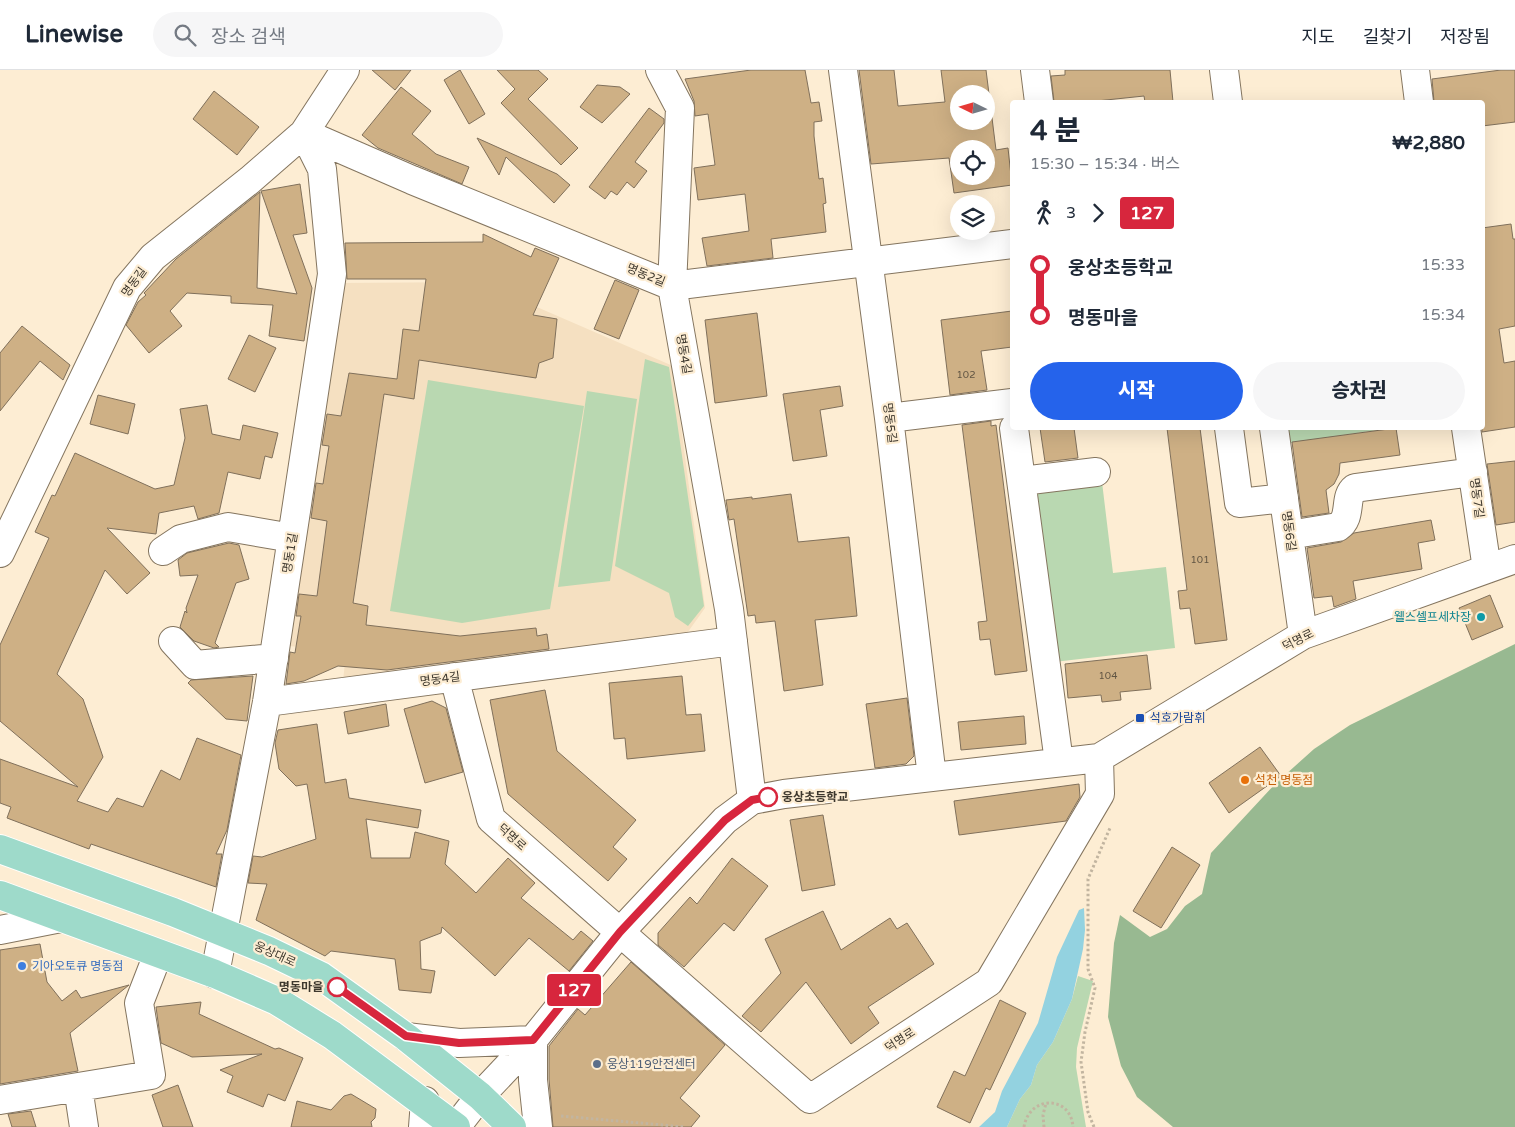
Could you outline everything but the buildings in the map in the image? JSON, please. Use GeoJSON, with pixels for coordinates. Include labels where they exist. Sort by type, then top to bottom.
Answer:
{"type":"FeatureCollection","features":[{"type":"Feature","properties":{"kind":"main road","name":"웅상대로"},"geometry":{"type":"LineString","coordinates":[[0,849],[224,933],[269,951],[321,976],[406,1036],[480,1096],[512,1127]]}},
{"type":"Feature","properties":{"kind":"main road"},"geometry":{"type":"LineString","coordinates":[[0,895],[215,974],[276,1002],[332,1035],[424,1114],[456,1127]]}},
{"type":"Feature","properties":{"kind":"street","name":"명동길"},"geometry":{"type":"LineString","coordinates":[[0,553],[127,288],[153,257],[250,180],[304,133],[345,70]]}},
{"type":"Feature","properties":{"kind":"street","name":"명동4길"},"geometry":{"type":"LineString","coordinates":[[660,70],[680,108],[672,286],[732,640],[752,800]]}},
{"type":"Feature","properties":{"kind":"street","name":"명동5길"},"geometry":{"type":"LineString","coordinates":[[843,70],[889,418],[932,777]]}},
{"type":"Feature","properties":{"kind":"street"},"geometry":{"type":"LineString","coordinates":[[1035,70],[1039,100]]}},
{"type":"Feature","properties":{"kind":"street"},"geometry":{"type":"LineString","coordinates":[[1224,70],[1228,100]]}},
{"type":"Feature","properties":{"kind":"street"},"geometry":{"type":"LineString","coordinates":[[1415,70],[1419,100]]}},
{"type":"Feature","properties":{"kind":"street","name":"명동2길"},"geometry":{"type":"LineString","coordinates":[[304,133],[412,180],[672,286],[1010,244]]}},
{"type":"Feature","properties":{"kind":"street","name":"명동1길"},"geometry":{"type":"LineString","coordinates":[[215,974],[267,702],[332,274],[322,169],[304,133]]}},
{"type":"Feature","properties":{"kind":"street"},"geometry":{"type":"LineString","coordinates":[[889,418],[1010,412]]}},
{"type":"Feature","properties":{"kind":"street"},"geometry":{"type":"LineString","coordinates":[[1015,430],[1059,762]]}},
{"type":"Feature","properties":{"kind":"street"},"geometry":{"type":"LineString","coordinates":[[1229,430],[1239,504],[1284,498]]}},
{"type":"Feature","properties":{"kind":"street","name":"명동6길"},"geometry":{"type":"LineString","coordinates":[[1274,430],[1303,636]]}},
{"type":"Feature","properties":{"kind":"street","name":"명동7길"},"geometry":{"type":"LineString","coordinates":[[1466,430],[1487,569]]}},
{"type":"Feature","properties":{"kind":"street"},"geometry":{"type":"LineString","coordinates":[[1022,481],[1096,472]]}},
{"type":"Feature","properties":{"kind":"street"},"geometry":{"type":"LineString","coordinates":[[1289,534],[1338,527],[1344,523],[1348,513],[1351,493],[1355,488],[1473,472]]}},
{"type":"Feature","properties":{"kind":"street"},"geometry":{"type":"LineString","coordinates":[[163,551],[181,539],[228,527],[292,538]]}},
{"type":"Feature","properties":{"kind":"street","name":"덕명로"},"geometry":{"type":"LineString","coordinates":[[456,1127],[480,1096],[533,1040],[620,932],[725,820],[752,800],[784,794],[1099,758],[1303,636],[1515,559]]}},
{"type":"Feature","properties":{"kind":"street","name":"명동4길"},"geometry":{"type":"LineString","coordinates":[[267,702],[732,640]]}},
{"type":"Feature","properties":{"kind":"street"},"geometry":{"type":"LineString","coordinates":[[173,641],[195,665],[274,658]]}},
{"type":"Feature","properties":{"kind":"street","name":"덕명로"},"geometry":{"type":"LineString","coordinates":[[454,678],[491,818],[810,1099],[988,982],[1100,794]]}},
{"type":"Feature","properties":{"kind":"street"},"geometry":{"type":"LineString","coordinates":[[1099,758],[1100,794]]}},
{"type":"Feature","properties":{"kind":"street"},"geometry":{"type":"LineString","coordinates":[[0,930],[61,918]]}},
{"type":"Feature","properties":{"kind":"street"},"geometry":{"type":"LineString","coordinates":[[0,1100],[152,1075],[139,1002],[158,954]]}},
{"type":"Feature","properties":{"kind":"street"},"geometry":{"type":"LineString","coordinates":[[406,1036],[459,1043],[533,1040],[537,1120]]}},
{"type":"Feature","properties":{"kind":"street"},"geometry":{"type":"LineString","coordinates":[[78,1088],[84,1127]]}},
{"type":"Feature","properties":{"kind":"path"},"geometry":{"type":"LineString","coordinates":[[1094,1127],[1088,1112],[1081,1062],[1085,1032],[1095,988],[1088,969],[1088,879],[1116,813],[1100,794]]}},
{"type":"Feature","properties":{"kind":"path"},"geometry":{"type":"LineString","coordinates":[[1024,1127],[1031,1109],[1046,1103],[1060,1105],[1069,1112],[1073,1127]]}},
{"type":"Feature","properties":{"kind":"path"},"geometry":{"type":"LineString","coordinates":[[1044,1127],[1043,1115],[1046,1103]]}},
{"type":"Feature","properties":{"kind":"path"},"geometry":{"type":"LineString","coordinates":[[537,1120],[685,1127]]}},
{"type":"Feature","properties":{"kind":"shaded area"},"geometry":{"type":"Polygon","coordinates":[[[479,282],[673,366],[705,608],[685,636],[343,681],[346,653],[282,645],[338,283],[479,282]]]}},
{"type":"Feature","properties":{"kind":"green space"},"geometry":{"type":"Polygon","coordinates":[[[645,359],[669,367],[704,606],[688,626],[675,617],[669,593],[615,566],[645,359]]]}},
{"type":"Feature","properties":{"kind":"green space"},"geometry":{"type":"Polygon","coordinates":[[[428,380],[584,406],[550,609],[462,623],[390,611],[428,380]]]}},
{"type":"Feature","properties":{"kind":"green space"},"geometry":{"type":"Polygon","coordinates":[[[587,391],[637,399],[610,581],[558,587],[587,391]]]}},
{"type":"Feature","properties":{"kind":"green space"},"geometry":{"type":"Polygon","coordinates":[[[1282,430],[1378,430],[1284,444],[1282,430]]]}},
{"type":"Feature","properties":{"kind":"green space"},"geometry":{"type":"Polygon","coordinates":[[[1102,482],[1113,573],[1166,567],[1175,648],[1054,662],[1034,490],[1102,482]]]}},
{"type":"Feature","properties":{"kind":"green space"},"geometry":{"type":"Polygon","coordinates":[[[1515,644],[1515,1127],[1173,1127],[1137,1097],[1121,1066],[1108,1017],[1114,943],[1120,915],[1150,937],[1167,929],[1185,906],[1202,894],[1211,853],[1275,784],[1314,749],[1350,725],[1515,644]]]}},
{"type":"Feature","properties":{"kind":"green space"},"geometry":{"type":"Polygon","coordinates":[[[1078,976],[1093,981],[1077,1048],[1076,1067],[1086,1127],[1007,1127],[1020,1099],[1031,1085],[1037,1065],[1053,1042],[1072,999],[1078,976]]]}},
{"type":"Feature","properties":{"kind":"water"},"geometry":{"type":"Polygon","coordinates":[[[1084,908],[1085,930],[1083,949],[1072,999],[1053,1042],[1037,1065],[1031,1085],[1020,1099],[1007,1127],[979,1127],[995,1112],[1002,1091],[1038,1023],[1057,957],[1079,910],[1084,908]]]}},
{"type":"Feature","properties":{"kind":"bus line","name":"127"},"geometry":{"type":"LineString","coordinates":[[337,987],[406,1036],[459,1043],[533,1040],[620,932],[725,820],[752,800],[768,797]]}},
{"type":"Feature","properties":{"kind":"place","name":"웰스셀프세차장"},"geometry":{"type":"Point","coordinates":[1481,617]}},
{"type":"Feature","properties":{"kind":"place","name":"석호가람휘"},"geometry":{"type":"Point","coordinates":[1140,718]}},
{"type":"Feature","properties":{"kind":"place","name":"석천 명동점"},"geometry":{"type":"Point","coordinates":[1245,780]}},
{"type":"Feature","properties":{"kind":"place","name":"웅상초등학교"},"geometry":{"type":"Point","coordinates":[768,797]}},
{"type":"Feature","properties":{"kind":"place","name":"기아오토큐 명동점"},"geometry":{"type":"Point","coordinates":[22,966]}},
{"type":"Feature","properties":{"kind":"place","name":"명동마을"},"geometry":{"type":"Point","coordinates":[337,987]}},
{"type":"Feature","properties":{"kind":"place","name":"웅상119안전센터"},"geometry":{"type":"Point","coordinates":[597,1064]}}]}
